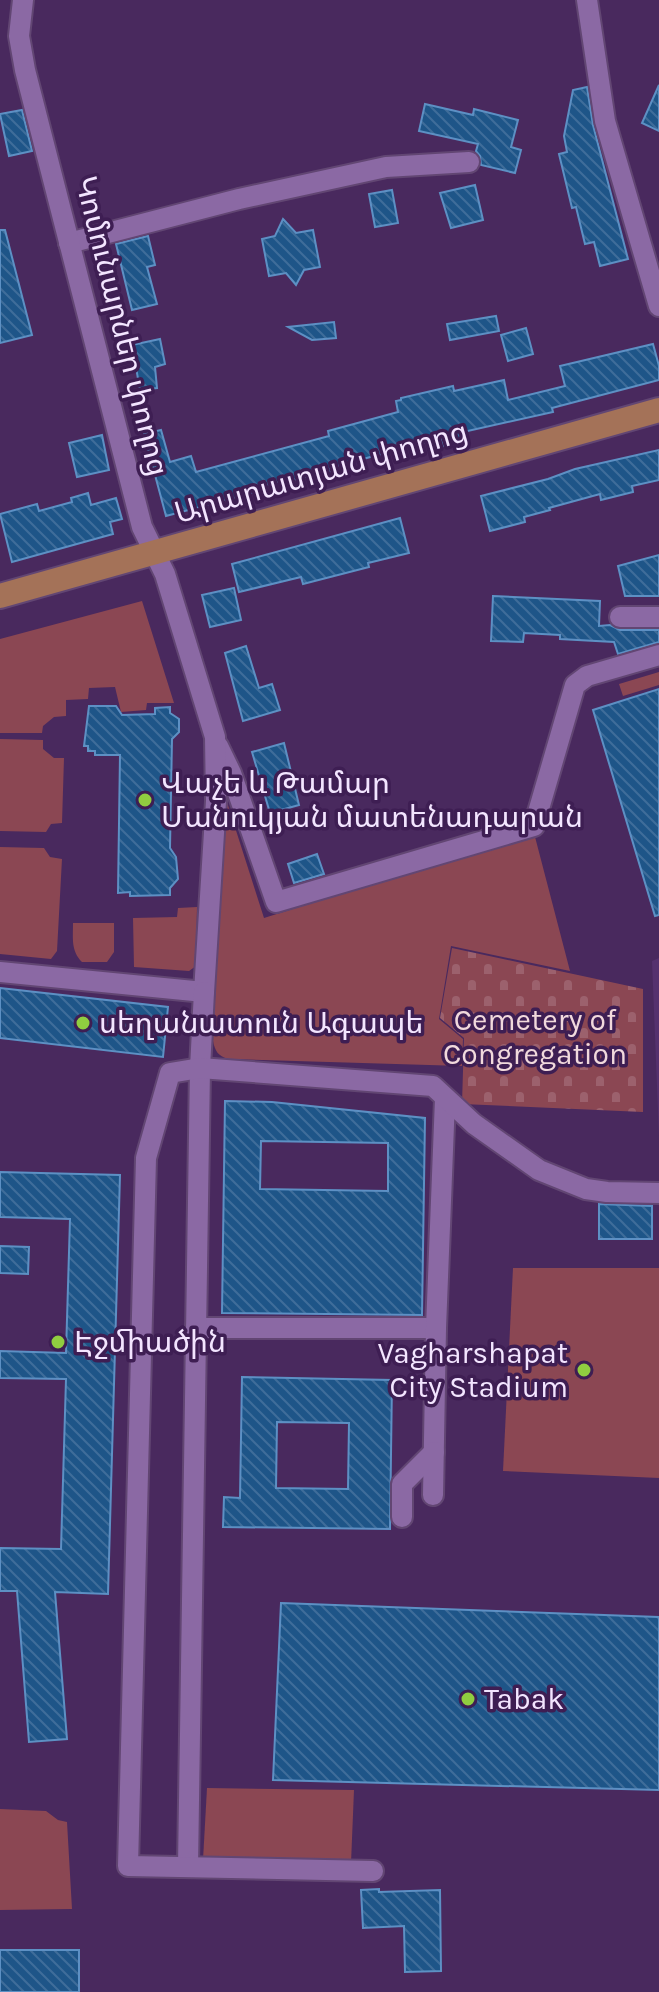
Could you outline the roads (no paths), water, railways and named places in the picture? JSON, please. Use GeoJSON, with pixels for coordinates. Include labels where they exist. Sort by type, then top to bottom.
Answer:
{"type":"FeatureCollection","features":[{"type":"Feature","properties":{"kind":"main road","name":"Արարատյան փողոց"},"geometry":{"type":"LineString","coordinates":[[0,596],[659,410]]}},
{"type":"Feature","properties":{"kind":"street"},"geometry":{"type":"LineString","coordinates":[[587,0],[605,121],[659,306]]}},
{"type":"Feature","properties":{"kind":"street","name":"Կոմունարներ փողոց"},"geometry":{"type":"LineString","coordinates":[[21,1],[19,36],[25,70],[142,527],[165,574],[215,737],[216,801],[200,1068],[188,1867]]}},
{"type":"Feature","properties":{"kind":"street"},"geometry":{"type":"LineString","coordinates":[[69,243],[239,199],[386,167],[469,162]]}},
{"type":"Feature","properties":{"kind":"street"},"geometry":{"type":"LineString","coordinates":[[620,617],[659,617]]}},
{"type":"Feature","properties":{"kind":"street"},"geometry":{"type":"LineString","coordinates":[[215,737],[231,773],[276,902],[534,826],[575,685],[587,676],[659,655]]}},
{"type":"Feature","properties":{"kind":"street"},"geometry":{"type":"LineString","coordinates":[[0,972],[204,992]]}},
{"type":"Feature","properties":{"kind":"street"},"geometry":{"type":"LineString","coordinates":[[373,1871],[128,1866],[146,1158],[170,1073],[200,1068],[433,1086],[474,1124],[539,1170],[567,1182],[607,1192],[659,1193]]}},
{"type":"Feature","properties":{"kind":"street"},"geometry":{"type":"LineString","coordinates":[[433,1495],[445,1099]]}},
{"type":"Feature","properties":{"kind":"street"},"geometry":{"type":"LineString","coordinates":[[196,1328],[436,1328]]}},
{"type":"Feature","properties":{"kind":"street"},"geometry":{"type":"LineString","coordinates":[[402,1517],[402,1484],[434,1452]]}},
{"type":"Feature","properties":{"kind":"place","name":"Վաչե և Թամար Մանուկյան մատենադարան"},"geometry":{"type":"Point","coordinates":[145,800]}},
{"type":"Feature","properties":{"kind":"place","name":"սեղանատուն Ագապե"},"geometry":{"type":"Point","coordinates":[83,1023]}},
{"type":"Feature","properties":{"kind":"place","name":"Էջմիածին"},"geometry":{"type":"Point","coordinates":[58,1342]}},
{"type":"Feature","properties":{"kind":"place","name":"Vagharshapat City Stadium"},"geometry":{"type":"Point","coordinates":[584,1370]}},
{"type":"Feature","properties":{"kind":"place","name":"Tabak"},"geometry":{"type":"Point","coordinates":[468,1699]}},
{"type":"Feature","properties":{"kind":"park label","name":"Cemetery of Congregation"},"geometry":{"type":"Point","coordinates":[535,1037]}}]}
